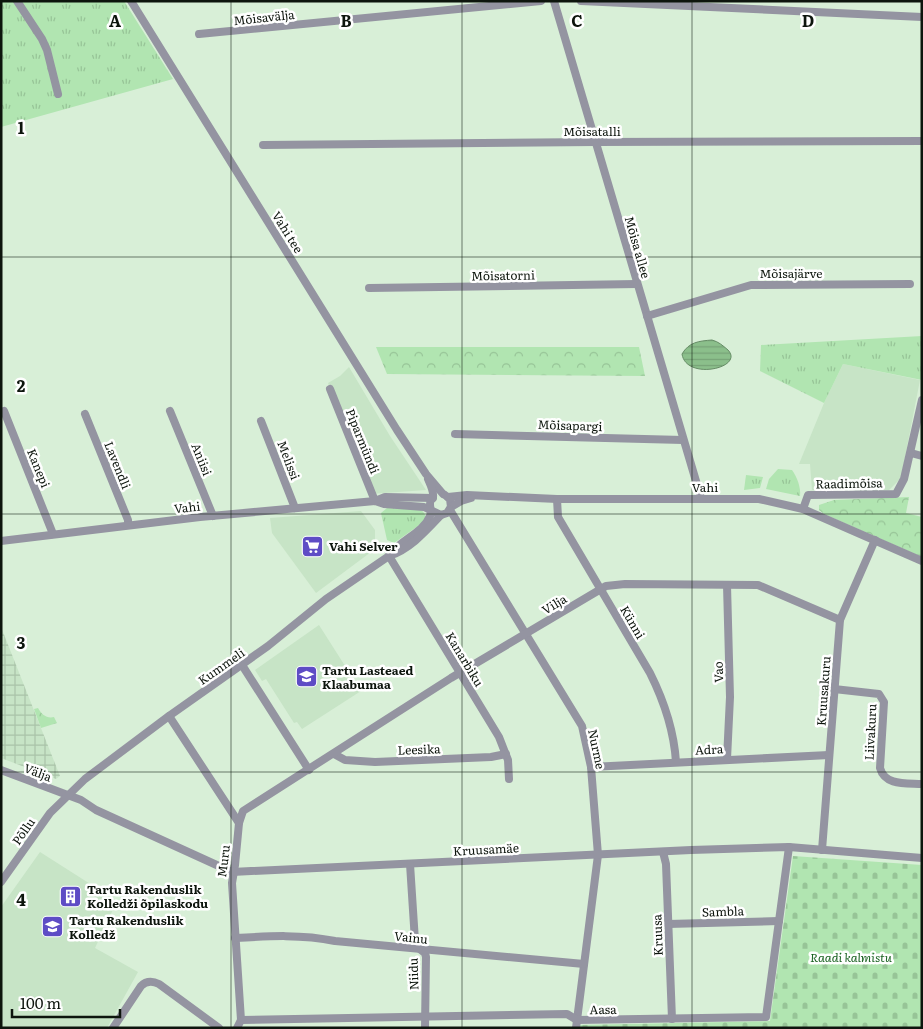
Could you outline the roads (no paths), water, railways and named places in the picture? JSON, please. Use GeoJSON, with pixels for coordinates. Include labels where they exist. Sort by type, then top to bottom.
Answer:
{"type":"FeatureCollection","features":[{"type":"Feature","properties":{"kind":"street"},"geometry":{"type":"LineString","coordinates":[[17,1],[47,50],[58,94]]}},
{"type":"Feature","properties":{"kind":"street","name":"Vahi tee"},"geometry":{"type":"LineString","coordinates":[[131,1],[397,430],[426,474],[446,495]]}},
{"type":"Feature","properties":{"kind":"street","name":"Mõisavälja"},"geometry":{"type":"LineString","coordinates":[[199,34],[541,1]]}},
{"type":"Feature","properties":{"kind":"street","name":"Mõisa allee"},"geometry":{"type":"LineString","coordinates":[[554,1],[701,498]]}},
{"type":"Feature","properties":{"kind":"street"},"geometry":{"type":"LineString","coordinates":[[581,1],[922,17]]}},
{"type":"Feature","properties":{"kind":"street","name":"Mõisatalli"},"geometry":{"type":"LineString","coordinates":[[263,145],[922,141]]}},
{"type":"Feature","properties":{"kind":"street","name":"Mõisatorni"},"geometry":{"type":"LineString","coordinates":[[369,288],[637,284]]}},
{"type":"Feature","properties":{"kind":"street","name":"Mõisajärve"},"geometry":{"type":"LineString","coordinates":[[647,316],[751,285],[910,284]]}},
{"type":"Feature","properties":{"kind":"street","name":"Piparmündi"},"geometry":{"type":"LineString","coordinates":[[330,389],[375,501]]}},
{"type":"Feature","properties":{"kind":"street","name":"Raadimõisa"},"geometry":{"type":"LineString","coordinates":[[802,509],[808,495],[896,494],[904,479],[922,400]]}},
{"type":"Feature","properties":{"kind":"street","name":"Kanepi"},"geometry":{"type":"LineString","coordinates":[[4,410],[53,534]]}},
{"type":"Feature","properties":{"kind":"street","name":"Aniisi"},"geometry":{"type":"LineString","coordinates":[[170,410],[213,516]]}},
{"type":"Feature","properties":{"kind":"street","name":"Lavendli"},"geometry":{"type":"LineString","coordinates":[[85,414],[128,520],[128,525]]}},
{"type":"Feature","properties":{"kind":"street","name":"Melissi"},"geometry":{"type":"LineString","coordinates":[[262,421],[295,508]]}},
{"type":"Feature","properties":{"kind":"street","name":"Mõisapargi"},"geometry":{"type":"LineString","coordinates":[[456,434],[683,440]]}},
{"type":"Feature","properties":{"kind":"street"},"geometry":{"type":"LineString","coordinates":[[911,453],[922,456]]}},
{"type":"Feature","properties":{"kind":"street","name":"Vahi tee"},"geometry":{"type":"LineString","coordinates":[[426,474],[433,491],[432,498]]}},
{"type":"Feature","properties":{"kind":"street"},"geometry":{"type":"LineString","coordinates":[[437,495],[446,495],[450,499],[451,508],[440,515],[435,514],[431,510],[432,498],[437,495]]}},
{"type":"Feature","properties":{"kind":"street","name":"Vahi"},"geometry":{"type":"LineString","coordinates":[[446,495],[557,499],[758,499],[802,509],[922,561]]}},
{"type":"Feature","properties":{"kind":"street","name":"Vahi"},"geometry":{"type":"LineString","coordinates":[[1,541],[128,525],[375,501],[385,497],[432,498]]}},
{"type":"Feature","properties":{"kind":"street","name":"Vahi"},"geometry":{"type":"LineString","coordinates":[[451,508],[461,501],[475,497]]}},
{"type":"Feature","properties":{"kind":"street","name":"Künni"},"geometry":{"type":"LineString","coordinates":[[557,499],[558,517],[650,673],[662,697],[670,725],[676,762]]}},
{"type":"Feature","properties":{"kind":"street","name":"Vahi"},"geometry":{"type":"LineString","coordinates":[[375,501],[384,504],[424,507],[431,510]]}},
{"type":"Feature","properties":{"kind":"street","name":"Nurme"},"geometry":{"type":"LineString","coordinates":[[451,508],[582,726],[591,767],[598,855],[576,1024]]}},
{"type":"Feature","properties":{"kind":"street","name":"Kummeli"},"geometry":{"type":"LineString","coordinates":[[389,556],[394,549],[424,525],[430,517],[431,510]]}},
{"type":"Feature","properties":{"kind":"street","name":"Kummeli"},"geometry":{"type":"LineString","coordinates":[[67,795],[85,779],[169,716],[242,665],[326,599],[420,537],[440,515]]}},
{"type":"Feature","properties":{"kind":"street","name":"Kruusakuru"},"geometry":{"type":"LineString","coordinates":[[822,850],[840,620],[875,540]]}},
{"type":"Feature","properties":{"kind":"street","name":"Kanarbiku"},"geometry":{"type":"LineString","coordinates":[[389,556],[499,737],[508,760],[509,779]]}},
{"type":"Feature","properties":{"kind":"street","name":"Vilja"},"geometry":{"type":"LineString","coordinates":[[239,823],[243,811],[460,673],[606,586],[625,584],[758,584],[840,620]]}},
{"type":"Feature","properties":{"kind":"street","name":"Vao"},"geometry":{"type":"LineString","coordinates":[[727,585],[730,697],[728,759]]}},
{"type":"Feature","properties":{"kind":"street"},"geometry":{"type":"LineString","coordinates":[[242,665],[308,770]]}},
{"type":"Feature","properties":{"kind":"street","name":"Liivakuru"},"geometry":{"type":"LineString","coordinates":[[834,689],[879,694],[882,697],[884,702],[880,768],[882,776],[896,782],[922,784]]}},
{"type":"Feature","properties":{"kind":"street"},"geometry":{"type":"LineString","coordinates":[[169,716],[239,823]]}},
{"type":"Feature","properties":{"kind":"street","name":"Leesika"},"geometry":{"type":"LineString","coordinates":[[334,754],[344,760],[375,762],[492,757],[506,754]]}},
{"type":"Feature","properties":{"kind":"street","name":"Adra"},"geometry":{"type":"LineString","coordinates":[[591,767],[829,755]]}},
{"type":"Feature","properties":{"kind":"street","name":"Välja"},"geometry":{"type":"LineString","coordinates":[[1,770],[67,795]]}},
{"type":"Feature","properties":{"kind":"street","name":"Kruusamäe"},"geometry":{"type":"LineString","coordinates":[[67,795],[234,872],[789,847],[922,858]]}},
{"type":"Feature","properties":{"kind":"street","name":"Põllu"},"geometry":{"type":"LineString","coordinates":[[1,882],[50,812],[67,795]]}},
{"type":"Feature","properties":{"kind":"street","name":"Muru"},"geometry":{"type":"LineString","coordinates":[[239,823],[232,883],[241,1020]]}},
{"type":"Feature","properties":{"kind":"street","name":"Aasa"},"geometry":{"type":"LineString","coordinates":[[241,1020],[566,1014],[576,1024],[766,1017],[789,847]]}},
{"type":"Feature","properties":{"kind":"street","name":"Kruusa"},"geometry":{"type":"LineString","coordinates":[[663,852],[666,864],[672,1019]]}},
{"type":"Feature","properties":{"kind":"street","name":"Niidu"},"geometry":{"type":"LineString","coordinates":[[410,864],[415,941],[416,946],[425,953],[426,957],[425,1028]]}},
{"type":"Feature","properties":{"kind":"street","name":"Sambla"},"geometry":{"type":"LineString","coordinates":[[668,924],[779,921]]}},
{"type":"Feature","properties":{"kind":"street","name":"Vainu"},"geometry":{"type":"LineString","coordinates":[[235,938],[298,936],[584,964]]}},
{"type":"Feature","properties":{"kind":"street"},"geometry":{"type":"LineString","coordinates":[[114,1028],[141,986],[150,981],[159,984],[219,1028]]}},
{"type":"Feature","properties":{"kind":"street"},"geometry":{"type":"LineString","coordinates":[[295,1019],[295,1028]]}},
{"type":"Feature","properties":{"kind":"street"},"geometry":{"type":"LineString","coordinates":[[203,1028],[208,1020]]}},
{"type":"Feature","properties":{"kind":"street"},"geometry":{"type":"LineString","coordinates":[[237,1028],[241,1020]]}},
{"type":"Feature","properties":{"kind":"place","name":"Vahi Selver"},"geometry":{"type":"Point","coordinates":[313,546]}},
{"type":"Feature","properties":{"kind":"place","name":"Tartu Lasteaed Klaabumaa"},"geometry":{"type":"Point","coordinates":[306,677]}},
{"type":"Feature","properties":{"kind":"place","name":"Tartu Rakenduslik Kolledži õpilaskodu"},"geometry":{"type":"Point","coordinates":[71,896]}},
{"type":"Feature","properties":{"kind":"place","name":"Tartu Rakenduslik Kolledž"},"geometry":{"type":"Point","coordinates":[53,927]}},
{"type":"Feature","properties":{"kind":"park label","name":"Raadi kalmistu"},"geometry":{"type":"Point","coordinates":[851,957]}}]}
